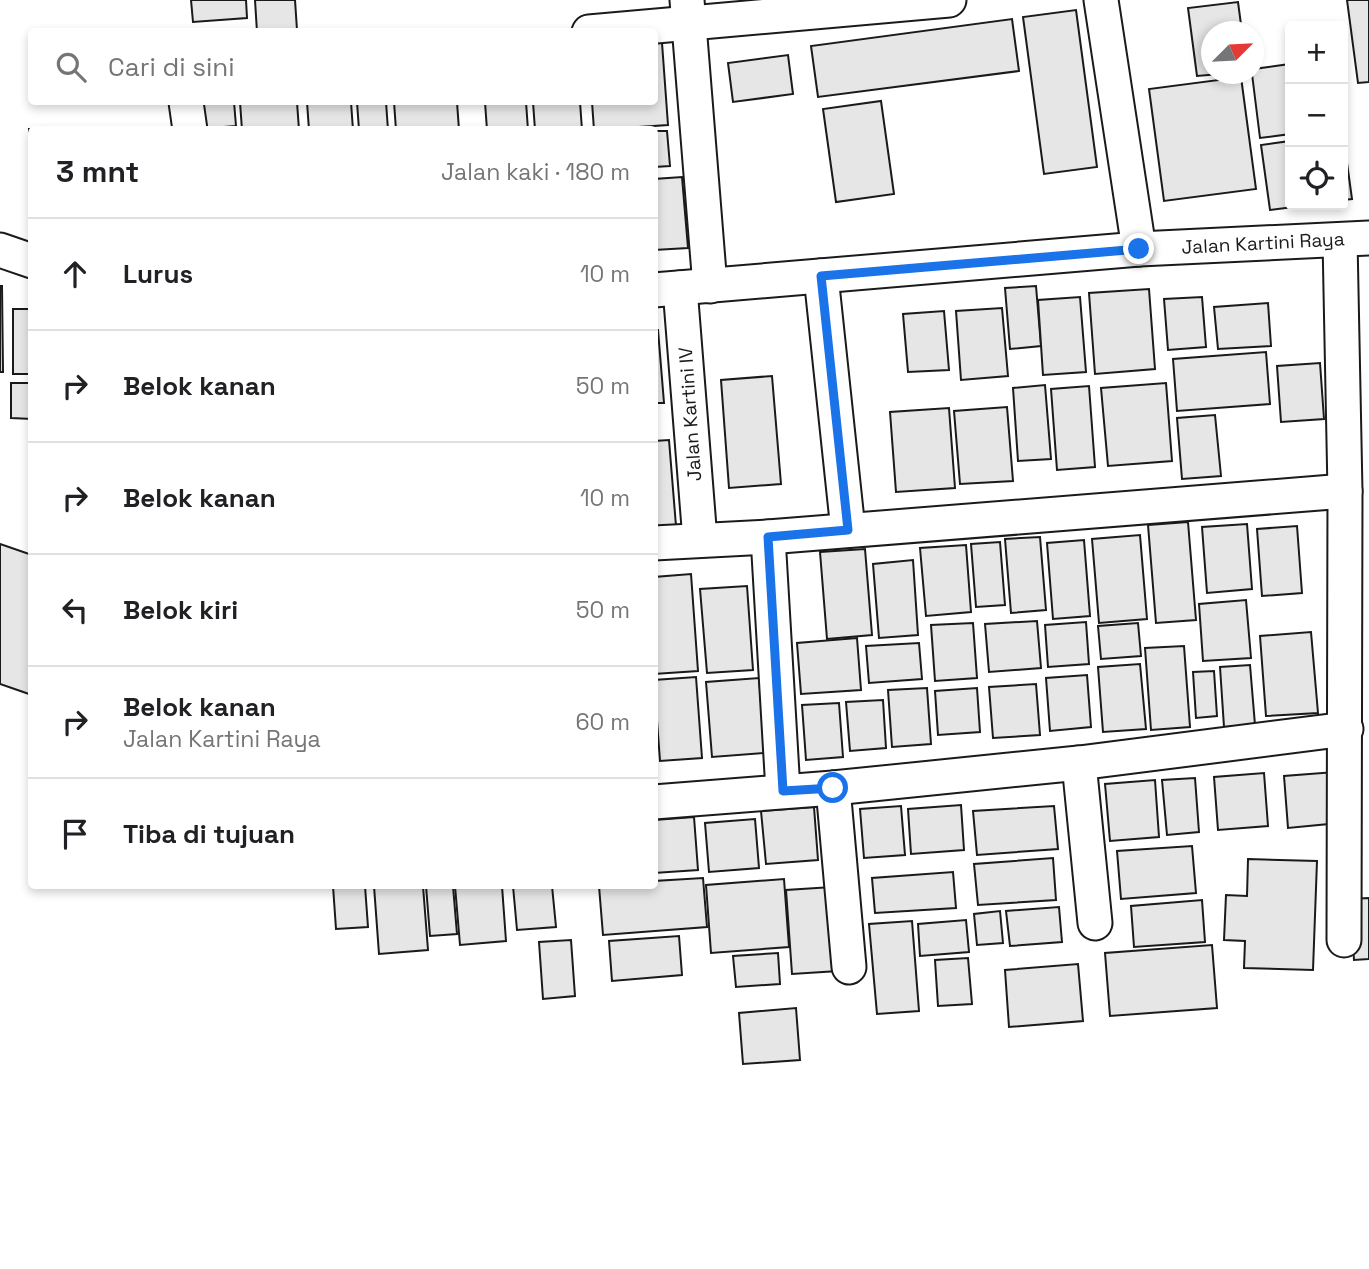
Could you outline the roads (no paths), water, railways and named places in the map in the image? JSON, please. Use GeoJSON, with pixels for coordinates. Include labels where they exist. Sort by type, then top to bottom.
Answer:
{"type":"FeatureCollection","features":[{"type":"Feature","properties":{"kind":"street"},"geometry":{"type":"LineString","coordinates":[[608,28],[688,11],[949,0]]}},
{"type":"Feature","properties":{"kind":"street"},"geometry":{"type":"LineString","coordinates":[[1101,0],[1139,249]]}},
{"type":"Feature","properties":{"kind":"street","name":"Jalan Kartini IV"},"geometry":{"type":"LineString","coordinates":[[688,11],[682,288],[699,540]]}},
{"type":"Feature","properties":{"kind":"street"},"geometry":{"type":"LineString","coordinates":[[186,105],[189,126]]}},
{"type":"Feature","properties":{"kind":"street"},"geometry":{"type":"LineString","coordinates":[[1344,940],[1345,491],[1354,239]]}},
{"type":"Feature","properties":{"kind":"street","name":"Jalan Kartini Raya"},"geometry":{"type":"LineString","coordinates":[[682,288],[1139,249],[1354,239]]}},
{"type":"Feature","properties":{"kind":"street"},"geometry":{"type":"LineString","coordinates":[[0,250],[28,260]]}},
{"type":"Feature","properties":{"kind":"street"},"geometry":{"type":"LineString","coordinates":[[821,276],[848,530]]}},
{"type":"Feature","properties":{"kind":"street"},"geometry":{"type":"LineString","coordinates":[[658,543],[768,537],[1345,491]]}},
{"type":"Feature","properties":{"kind":"street"},"geometry":{"type":"LineString","coordinates":[[768,537],[783,791]]}},
{"type":"Feature","properties":{"kind":"street"},"geometry":{"type":"LineString","coordinates":[[658,802],[833,788],[1079,762],[1346,729]]}},
{"type":"Feature","properties":{"kind":"street"},"geometry":{"type":"LineString","coordinates":[[1079,762],[1095,923]]}},
{"type":"Feature","properties":{"kind":"street"},"geometry":{"type":"LineString","coordinates":[[833,788],[849,967]]}}]}
